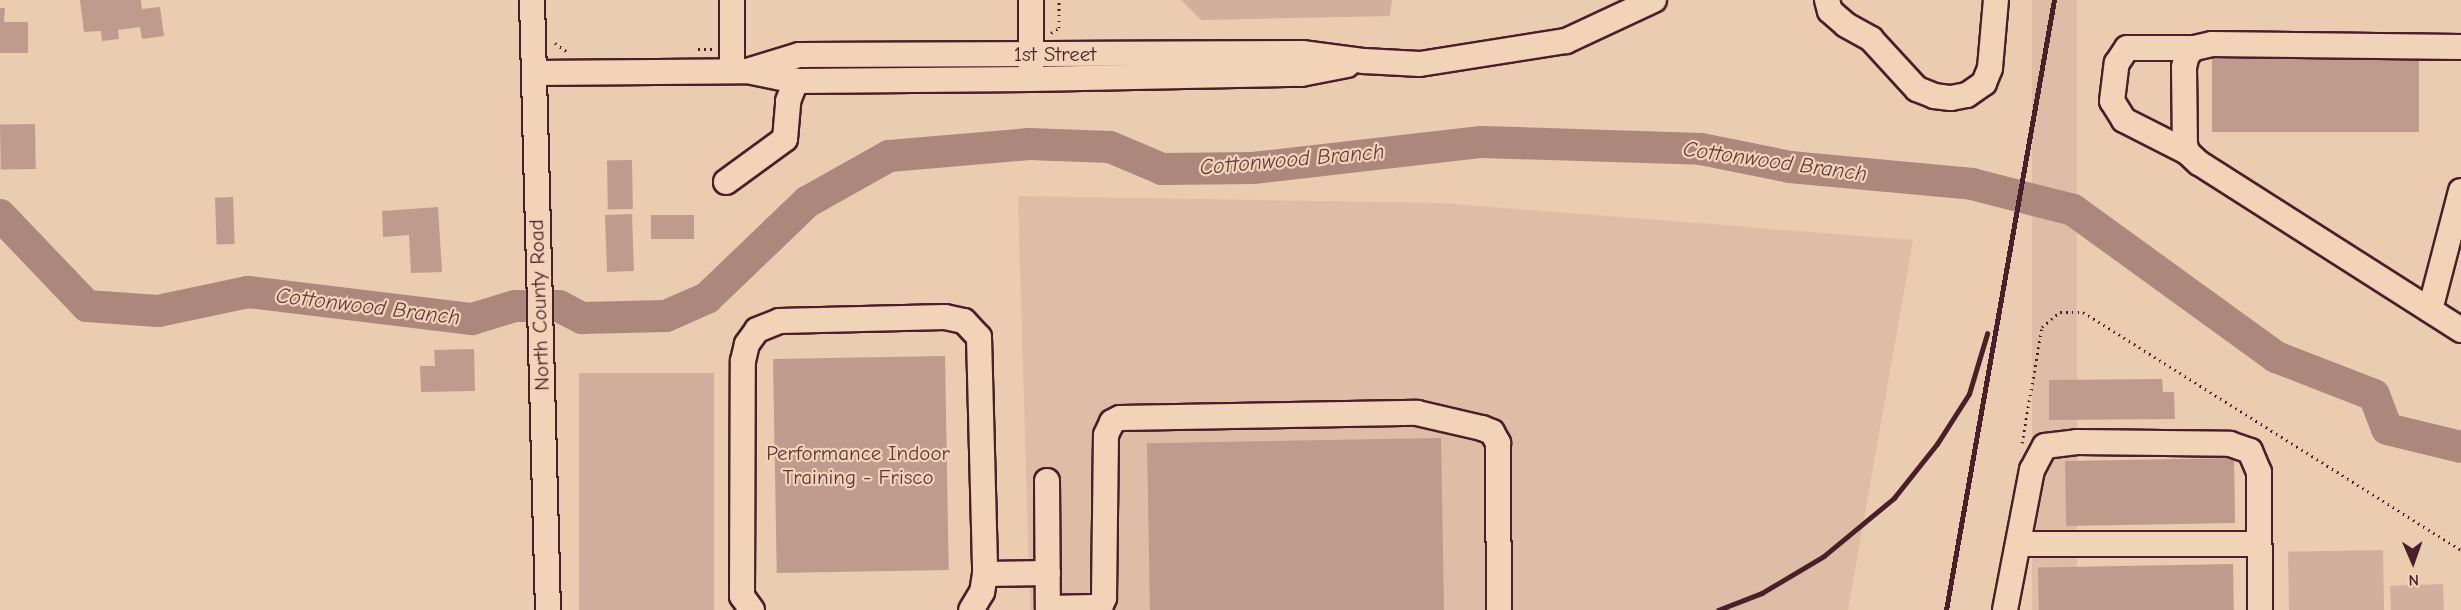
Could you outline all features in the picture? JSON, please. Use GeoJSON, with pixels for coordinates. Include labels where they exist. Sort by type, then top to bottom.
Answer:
{"type":"FeatureCollection","features":[{"type":"Feature","properties":{"kind":"street","name":"North County Road"},"geometry":{"type":"LineString","coordinates":[[532,0],[548,610]]}},
{"type":"Feature","properties":{"kind":"street"},"geometry":{"type":"LineString","coordinates":[[732,0],[739,70]]}},
{"type":"Feature","properties":{"kind":"street"},"geometry":{"type":"LineString","coordinates":[[1031,0],[1031,79]]}},
{"type":"Feature","properties":{"kind":"street","name":"1st Street"},"geometry":{"type":"LineString","coordinates":[[739,70],[799,56],[1302,53],[1364,61],[1420,64],[1566,41],[1654,0]]}},
{"type":"Feature","properties":{"kind":"street"},"geometry":{"type":"LineString","coordinates":[[1827,0],[1830,11],[1846,25],[1871,39],[1917,89],[1934,96],[1951,98],[1967,95],[1984,82],[1990,68],[1996,0]]}},
{"type":"Feature","properties":{"kind":"street"},"geometry":{"type":"LineString","coordinates":[[2461,47],[2212,44],[2194,48],[2127,48],[2117,63],[2112,101],[2124,120],[2187,152],[2199,163],[2461,330]]}},
{"type":"Feature","properties":{"kind":"street"},"geometry":{"type":"LineString","coordinates":[[2187,152],[2184,67],[2187,55],[2194,48]]}},
{"type":"Feature","properties":{"kind":"street","name":"1st Street"},"geometry":{"type":"LineString","coordinates":[[534,73],[739,70],[796,81],[1031,79],[1301,74],[1364,61]]}},
{"type":"Feature","properties":{"kind":"street"},"geometry":{"type":"LineString","coordinates":[[726,182],[785,139],[788,101],[796,81]]}},
{"type":"Feature","properties":{"kind":"street"},"geometry":{"type":"LineString","coordinates":[[2430,310],[2461,191]]}},
{"type":"Feature","properties":{"kind":"street"},"geometry":{"type":"LineString","coordinates":[[752,610],[742,596],[742,360],[747,344],[757,330],[779,321],[945,317],[964,321],[973,328],[978,337],[985,574],[982,592],[971,610]]}},
{"type":"Feature","properties":{"kind":"street"},"geometry":{"type":"LineString","coordinates":[[1047,481],[1048,609],[1094,607],[1101,605],[1104,598],[1106,435],[1112,422],[1120,418],[1417,413],[1482,428],[1492,432],[1498,443],[1501,607],[1499,610]]}},
{"type":"Feature","properties":{"kind":"street"},"geometry":{"type":"LineString","coordinates":[[2005,610],[2032,470],[2045,446],[2077,442],[2230,444],[2250,451],[2259,472],[2260,610]]}},
{"type":"Feature","properties":{"kind":"street"},"geometry":{"type":"LineString","coordinates":[[2018,543],[2259,544]]}},
{"type":"Feature","properties":{"kind":"street"},"geometry":{"type":"LineString","coordinates":[[985,574],[1048,573]]}},
{"type":"Feature","properties":{"kind":"shaded area"},"geometry":{"type":"Polygon","coordinates":[[[1181,0],[1392,0],[1390,16],[1201,20],[1181,0]]]}},
{"type":"Feature","properties":{"kind":"shaded area"},"geometry":{"type":"Polygon","coordinates":[[[2032,0],[2077,0],[2077,610],[2032,610],[2032,0]]]}},
{"type":"Feature","properties":{"kind":"shaded area"},"geometry":{"type":"Polygon","coordinates":[[[1018,196],[1441,203],[1913,240],[1848,610],[1030,610],[1018,196]]]}},
{"type":"Feature","properties":{"kind":"shaded area"},"geometry":{"type":"Polygon","coordinates":[[[579,373],[714,373],[714,610],[579,610],[579,373]]]}},
{"type":"Feature","properties":{"kind":"shaded area"},"geometry":{"type":"Polygon","coordinates":[[[2383,550],[2384,610],[2289,610],[2288,552],[2383,550]]]}},
{"type":"Feature","properties":{"kind":"shaded area"},"geometry":{"type":"Polygon","coordinates":[[[2443,584],[2444,610],[2391,610],[2390,586],[2443,584]]]}},
{"type":"Feature","properties":{"kind":"building"},"geometry":{"type":"Polygon","coordinates":[[[80,0],[141,0],[142,9],[160,7],[164,36],[142,39],[140,27],[118,30],[119,39],[102,41],[101,31],[84,32],[80,0]]]}},
{"type":"Feature","properties":{"kind":"building"},"geometry":{"type":"Polygon","coordinates":[[[0,8],[5,8],[4,22],[28,22],[28,53],[0,53],[0,8]]]}},
{"type":"Feature","properties":{"kind":"building"},"geometry":{"type":"Polygon","coordinates":[[[2212,57],[2419,57],[2419,132],[2212,132],[2212,57]]]}},
{"type":"Feature","properties":{"kind":"building"},"geometry":{"type":"Polygon","coordinates":[[[35,124],[36,169],[1,170],[0,125],[35,124]]]}},
{"type":"Feature","properties":{"kind":"building"},"geometry":{"type":"Polygon","coordinates":[[[607,160],[632,160],[633,209],[608,209],[607,160]]]}},
{"type":"Feature","properties":{"kind":"building"},"geometry":{"type":"Polygon","coordinates":[[[233,197],[235,244],[217,245],[215,198],[233,197]]]}},
{"type":"Feature","properties":{"kind":"building"},"geometry":{"type":"Polygon","coordinates":[[[438,207],[442,272],[411,273],[409,235],[383,237],[382,211],[438,207]]]}},
{"type":"Feature","properties":{"kind":"building"},"geometry":{"type":"Polygon","coordinates":[[[632,214],[634,271],[607,272],[605,215],[632,214]]]}},
{"type":"Feature","properties":{"kind":"building"},"geometry":{"type":"Polygon","coordinates":[[[651,215],[694,215],[694,239],[651,239],[651,215]]]}},
{"type":"Feature","properties":{"kind":"building"},"geometry":{"type":"Polygon","coordinates":[[[474,349],[475,391],[421,392],[420,366],[435,366],[434,350],[474,349]]]}},
{"type":"Feature","properties":{"kind":"building","name":"Performance Indoor Training - Frisco"},"geometry":{"type":"Polygon","coordinates":[[[945,356],[949,570],[777,573],[773,359],[945,356]]]}},
{"type":"Feature","properties":{"kind":"building"},"geometry":{"type":"Polygon","coordinates":[[[2162,379],[2163,392],[2174,392],[2175,419],[2049,420],[2049,380],[2162,379]]]}},
{"type":"Feature","properties":{"kind":"building"},"geometry":{"type":"Polygon","coordinates":[[[1441,438],[1444,610],[1150,610],[1147,443],[1441,438]]]}},
{"type":"Feature","properties":{"kind":"building"},"geometry":{"type":"Polygon","coordinates":[[[2234,458],[2235,523],[2066,526],[2065,461],[2234,458]]]}},
{"type":"Feature","properties":{"kind":"building"},"geometry":{"type":"Polygon","coordinates":[[[2233,564],[2234,610],[2039,610],[2038,567],[2233,564]]]}},
{"type":"Feature","properties":{"kind":"waterway","name":"Cottonwood Branch"},"geometry":{"type":"LineString","coordinates":[[0,215],[87,306],[158,311],[248,292],[472,319],[515,306],[559,306],[582,318],[666,316],[707,298],[807,202],[889,156],[1029,144],[1110,147],[1162,169],[1253,168],[1482,142],[1701,149],[1790,167],[1972,184],[2073,210],[2276,357],[2374,395],[2387,429],[2461,447]]}},
{"type":"Feature","properties":{"kind":"railway"},"geometry":{"type":"LineString","coordinates":[[1946,610],[2054,0]]}},
{"type":"Feature","properties":{"kind":"railway"},"geometry":{"type":"LineString","coordinates":[[1718,610],[1762,593],[1824,556],[1894,498],[1937,444],[1969,394],[1987,334]]}}]}
